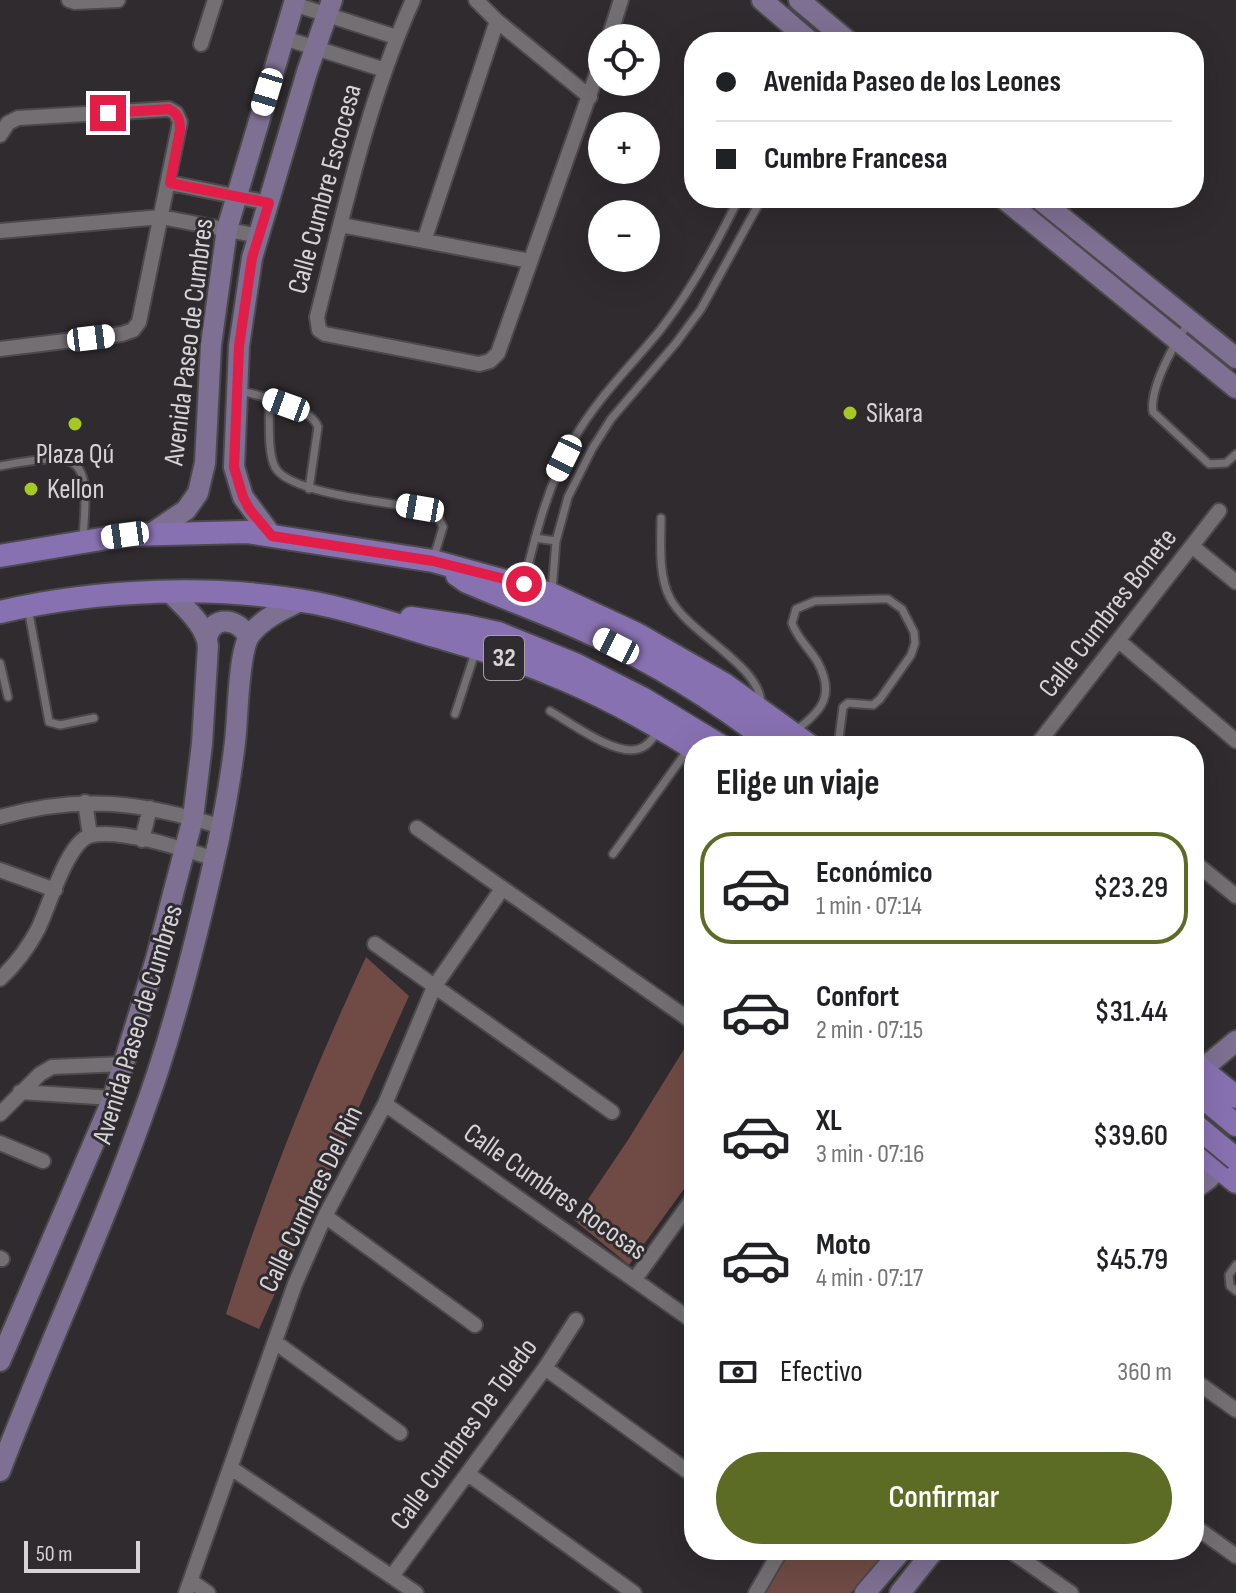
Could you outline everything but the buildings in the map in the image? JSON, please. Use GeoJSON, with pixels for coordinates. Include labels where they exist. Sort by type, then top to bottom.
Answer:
{"type":"FeatureCollection","features":[{"type":"Feature","properties":{"kind":"main road"},"geometry":{"type":"LineString","coordinates":[[0,556],[83,541],[152,533],[247,532],[436,562],[524,584],[637,634],[680,657],[761,711],[786,736]]}},
{"type":"Feature","properties":{"kind":"main road"},"geometry":{"type":"LineString","coordinates":[[436,562],[467,582],[592,634],[780,736]]}},
{"type":"Feature","properties":{"kind":"main road","name":"32"},"geometry":{"type":"LineString","coordinates":[[0,612],[80,597],[171,593],[242,595],[354,611],[549,673],[661,728],[684,743]]}},
{"type":"Feature","properties":{"kind":"main road"},"geometry":{"type":"LineString","coordinates":[[354,611],[446,622],[498,633],[577,665],[642,698],[705,736]]}},
{"type":"Feature","properties":{"kind":"main road"},"geometry":{"type":"LineString","coordinates":[[1204,1079],[1236,1097]]}},
{"type":"Feature","properties":{"kind":"main road"},"geometry":{"type":"LineString","coordinates":[[1204,1085],[1236,1125]]}},
{"type":"Feature","properties":{"kind":"main road"},"geometry":{"type":"LineString","coordinates":[[1204,1137],[1230,1170]]}},
{"type":"Feature","properties":{"kind":"main road"},"geometry":{"type":"LineString","coordinates":[[1204,1154],[1230,1170]]}},
{"type":"Feature","properties":{"kind":"street"},"geometry":{"type":"LineString","coordinates":[[69,0],[118,0]]}},
{"type":"Feature","properties":{"kind":"street"},"geometry":{"type":"LineString","coordinates":[[201,44],[215,0]]}},
{"type":"Feature","properties":{"kind":"street","name":"Calle Cumbre Escocesa"},"geometry":{"type":"LineString","coordinates":[[413,0],[385,70],[341,225],[317,317],[319,330],[325,334],[479,364],[490,361],[498,353],[590,97]]}},
{"type":"Feature","properties":{"kind":"street"},"geometry":{"type":"LineString","coordinates":[[476,0],[590,97]]}},
{"type":"Feature","properties":{"kind":"street"},"geometry":{"type":"LineString","coordinates":[[613,24],[621,0]]}},
{"type":"Feature","properties":{"kind":"street"},"geometry":{"type":"LineString","coordinates":[[762,0],[799,32]]}},
{"type":"Feature","properties":{"kind":"street"},"geometry":{"type":"LineString","coordinates":[[799,0],[837,32]]}},
{"type":"Feature","properties":{"kind":"street"},"geometry":{"type":"LineString","coordinates":[[295,2],[329,7],[396,37]]}},
{"type":"Feature","properties":{"kind":"street","name":"Avenida Paseo de Cumbres"},"geometry":{"type":"LineString","coordinates":[[152,533],[186,510],[198,493],[205,463],[211,345],[227,229],[295,2]]}},
{"type":"Feature","properties":{"kind":"street","name":"Avenida Paseo de Cumbres"},"geometry":{"type":"LineString","coordinates":[[272,536],[250,510],[234,467],[245,297],[259,236],[329,7]]}},
{"type":"Feature","properties":{"kind":"street"},"geometry":{"type":"LineString","coordinates":[[424,241],[497,21]]}},
{"type":"Feature","properties":{"kind":"street"},"geometry":{"type":"LineString","coordinates":[[284,38],[385,70]]}},
{"type":"Feature","properties":{"kind":"street"},"geometry":{"type":"LineString","coordinates":[[0,135],[8,123],[18,118],[169,109],[176,113],[180,122],[170,183],[139,322],[133,330],[122,334],[0,349]]}},
{"type":"Feature","properties":{"kind":"street"},"geometry":{"type":"LineString","coordinates":[[170,183],[269,203]]}},
{"type":"Feature","properties":{"kind":"street"},"geometry":{"type":"LineString","coordinates":[[1015,208],[1236,388]]}},
{"type":"Feature","properties":{"kind":"street"},"geometry":{"type":"LineString","coordinates":[[1050,208],[1236,358]]}},
{"type":"Feature","properties":{"kind":"street"},"geometry":{"type":"LineString","coordinates":[[0,231],[161,217],[259,236]]}},
{"type":"Feature","properties":{"kind":"street"},"geometry":{"type":"LineString","coordinates":[[341,225],[530,261]]}},
{"type":"Feature","properties":{"kind":"street","name":"Calle Cumbres Bonete"},"geometry":{"type":"LineString","coordinates":[[1049,736],[1219,511]]}},
{"type":"Feature","properties":{"kind":"street"},"geometry":{"type":"LineString","coordinates":[[1193,547],[1236,582]]}},
{"type":"Feature","properties":{"kind":"street"},"geometry":{"type":"LineString","coordinates":[[171,593],[193,616],[207,637]]}},
{"type":"Feature","properties":{"kind":"street"},"geometry":{"type":"LineString","coordinates":[[207,637],[209,628],[214,624],[229,621],[242,627],[248,636],[270,616],[300,601]]}},
{"type":"Feature","properties":{"kind":"street","name":"Avenida Paseo de Cumbres"},"geometry":{"type":"LineString","coordinates":[[0,1471],[32,1386],[121,1174],[158,1071],[222,827],[248,636]]}},
{"type":"Feature","properties":{"kind":"street","name":"Avenida Paseo de Cumbres"},"geometry":{"type":"LineString","coordinates":[[0,1361],[113,1098],[186,850],[193,818],[208,666],[207,637]]}},
{"type":"Feature","properties":{"kind":"street"},"geometry":{"type":"LineString","coordinates":[[1119,641],[1236,741]]}},
{"type":"Feature","properties":{"kind":"street"},"geometry":{"type":"LineString","coordinates":[[0,817],[85,802],[150,808],[222,827]]}},
{"type":"Feature","properties":{"kind":"street"},"geometry":{"type":"LineString","coordinates":[[85,802],[90,835]]}},
{"type":"Feature","properties":{"kind":"street"},"geometry":{"type":"LineString","coordinates":[[142,840],[150,808]]}},
{"type":"Feature","properties":{"kind":"street"},"geometry":{"type":"LineString","coordinates":[[417,828],[684,1016]]}},
{"type":"Feature","properties":{"kind":"street"},"geometry":{"type":"LineString","coordinates":[[0,979],[29,945],[74,850],[80,841],[90,835],[142,840],[215,859]]}},
{"type":"Feature","properties":{"kind":"street"},"geometry":{"type":"LineString","coordinates":[[0,870],[55,890]]}},
{"type":"Feature","properties":{"kind":"street"},"geometry":{"type":"LineString","coordinates":[[1204,870],[1236,896]]}},
{"type":"Feature","properties":{"kind":"street","name":"Calle Cumbres Del Rin"},"geometry":{"type":"LineString","coordinates":[[189,1587],[295,1284],[325,1216],[385,1104],[434,987],[502,889]]}},
{"type":"Feature","properties":{"kind":"street"},"geometry":{"type":"LineString","coordinates":[[375,944],[612,1112]]}},
{"type":"Feature","properties":{"kind":"street"},"geometry":{"type":"LineString","coordinates":[[1204,1068],[1236,1041]]}},
{"type":"Feature","properties":{"kind":"street"},"geometry":{"type":"LineString","coordinates":[[0,1114],[20,1092],[52,1067],[124,1064]]}},
{"type":"Feature","properties":{"kind":"street"},"geometry":{"type":"LineString","coordinates":[[20,1092],[113,1098]]}},
{"type":"Feature","properties":{"kind":"street","name":"Calle Cumbres Rocosas"},"geometry":{"type":"LineString","coordinates":[[385,1104],[684,1315]]}},
{"type":"Feature","properties":{"kind":"street"},"geometry":{"type":"LineString","coordinates":[[0,1143],[43,1161]]}},
{"type":"Feature","properties":{"kind":"street"},"geometry":{"type":"LineString","coordinates":[[1204,1184],[1230,1170],[1236,1151]]}},
{"type":"Feature","properties":{"kind":"street"},"geometry":{"type":"LineString","coordinates":[[87,1157],[121,1174]]}},
{"type":"Feature","properties":{"kind":"street"},"geometry":{"type":"LineString","coordinates":[[635,1279],[684,1211]]}},
{"type":"Feature","properties":{"kind":"street"},"geometry":{"type":"LineString","coordinates":[[325,1216],[475,1325]]}},
{"type":"Feature","properties":{"kind":"street","name":"Calle Cumbres De Toledo"},"geometry":{"type":"LineString","coordinates":[[392,1576],[545,1368],[576,1320]]}},
{"type":"Feature","properties":{"kind":"street"},"geometry":{"type":"LineString","coordinates":[[275,1342],[400,1433]]}},
{"type":"Feature","properties":{"kind":"street"},"geometry":{"type":"LineString","coordinates":[[545,1368],[684,1469]]}},
{"type":"Feature","properties":{"kind":"street"},"geometry":{"type":"LineString","coordinates":[[1204,1387],[1236,1410]]}},
{"type":"Feature","properties":{"kind":"street"},"geometry":{"type":"LineString","coordinates":[[231,1468],[416,1593]]}},
{"type":"Feature","properties":{"kind":"street"},"geometry":{"type":"LineString","coordinates":[[468,1474],[634,1593]]}},
{"type":"Feature","properties":{"kind":"street"},"geometry":{"type":"LineString","coordinates":[[1204,1533],[1236,1556]]}},
{"type":"Feature","properties":{"kind":"street"},"geometry":{"type":"LineString","coordinates":[[756,1593],[775,1560]]}},
{"type":"Feature","properties":{"kind":"street"},"geometry":{"type":"LineString","coordinates":[[865,1593],[893,1560]]}},
{"type":"Feature","properties":{"kind":"street"},"geometry":{"type":"LineString","coordinates":[[900,1593],[926,1560]]}},
{"type":"Feature","properties":{"kind":"street"},"geometry":{"type":"LineString","coordinates":[[1023,1560],[1071,1593]]}},
{"type":"Feature","properties":{"kind":"street"},"geometry":{"type":"LineString","coordinates":[[189,1587],[208,1593]]}},
{"type":"Feature","properties":{"kind":"lane"},"geometry":{"type":"LineString","coordinates":[[524,584],[549,490],[574,438],[594,408],[683,298],[733,208]]}},
{"type":"Feature","properties":{"kind":"lane"},"geometry":{"type":"LineString","coordinates":[[551,594],[556,541],[568,497],[592,449],[611,419],[701,309],[757,208]]}},
{"type":"Feature","properties":{"kind":"lane"},"geometry":{"type":"LineString","coordinates":[[1191,321],[1177,339],[1152,397],[1153,412],[1209,464],[1226,463],[1236,454]]}},
{"type":"Feature","properties":{"kind":"lane"},"geometry":{"type":"LineString","coordinates":[[238,390],[303,412],[316,420],[318,427],[309,489]]}},
{"type":"Feature","properties":{"kind":"lane"},"geometry":{"type":"LineString","coordinates":[[269,399],[273,462],[281,477],[309,489],[420,508],[437,515],[443,527],[436,562]]}},
{"type":"Feature","properties":{"kind":"lane"},"geometry":{"type":"LineString","coordinates":[[594,408],[611,419]]}},
{"type":"Feature","properties":{"kind":"lane"},"geometry":{"type":"LineString","coordinates":[[0,466],[45,460],[76,464],[86,483],[83,541]]}},
{"type":"Feature","properties":{"kind":"lane"},"geometry":{"type":"LineString","coordinates":[[555,477],[575,484]]}},
{"type":"Feature","properties":{"kind":"lane"},"geometry":{"type":"LineString","coordinates":[[661,518],[665,586],[671,600],[694,629],[756,683],[761,697],[761,711]]}},
{"type":"Feature","properties":{"kind":"lane"},"geometry":{"type":"LineString","coordinates":[[535,538],[556,541]]}},
{"type":"Feature","properties":{"kind":"lane"},"geometry":{"type":"LineString","coordinates":[[798,736],[816,716],[826,696],[817,661],[795,632],[792,623],[796,609],[815,601],[888,599],[902,609],[914,632],[911,655],[873,705],[848,703],[843,707],[839,736]]}},
{"type":"Feature","properties":{"kind":"lane"},"geometry":{"type":"LineString","coordinates":[[28,606],[49,722],[60,725],[94,718]]}},
{"type":"Feature","properties":{"kind":"lane"},"geometry":{"type":"LineString","coordinates":[[455,714],[476,648]]}},
{"type":"Feature","properties":{"kind":"lane"},"geometry":{"type":"LineString","coordinates":[[0,663],[8,697]]}},
{"type":"Feature","properties":{"kind":"lane"},"geometry":{"type":"LineString","coordinates":[[550,711],[594,737],[625,750],[641,748],[661,728]]}},
{"type":"Feature","properties":{"kind":"lane"},"geometry":{"type":"LineString","coordinates":[[613,854],[684,759]]}},
{"type":"Feature","properties":{"kind":"lane"},"geometry":{"type":"LineString","coordinates":[[1236,1265],[1229,1275],[1230,1286],[1236,1291]]}},
{"type":"Feature","properties":{"kind":"shaded area"},"geometry":{"type":"Polygon","coordinates":[[[366,957],[409,996],[259,1329],[226,1314],[290,1134],[366,957]]]}},
{"type":"Feature","properties":{"kind":"shaded area"},"geometry":{"type":"Polygon","coordinates":[[[684,1049],[684,1189],[629,1265],[574,1220],[684,1049]]]}},
{"type":"Feature","properties":{"kind":"shaded area"},"geometry":{"type":"Polygon","coordinates":[[[785,1560],[879,1560],[851,1593],[764,1593],[785,1560]]]}},
{"type":"Feature","properties":{"kind":"place","name":"Sikara"},"geometry":{"type":"Point","coordinates":[850,413]}},
{"type":"Feature","properties":{"kind":"place","name":"Plaza Qú"},"geometry":{"type":"Point","coordinates":[75,424]}},
{"type":"Feature","properties":{"kind":"place","name":"Kellon"},"geometry":{"type":"Point","coordinates":[31,489]}},
{"type":"Feature","properties":{"kind":"route"},"geometry":{"type":"LineString","coordinates":[[108,113],[169,109],[176,113],[180,122],[170,183],[269,203],[252,258],[245,297],[239,346],[234,467],[250,510],[272,536],[433,561],[524,584]]}}]}
